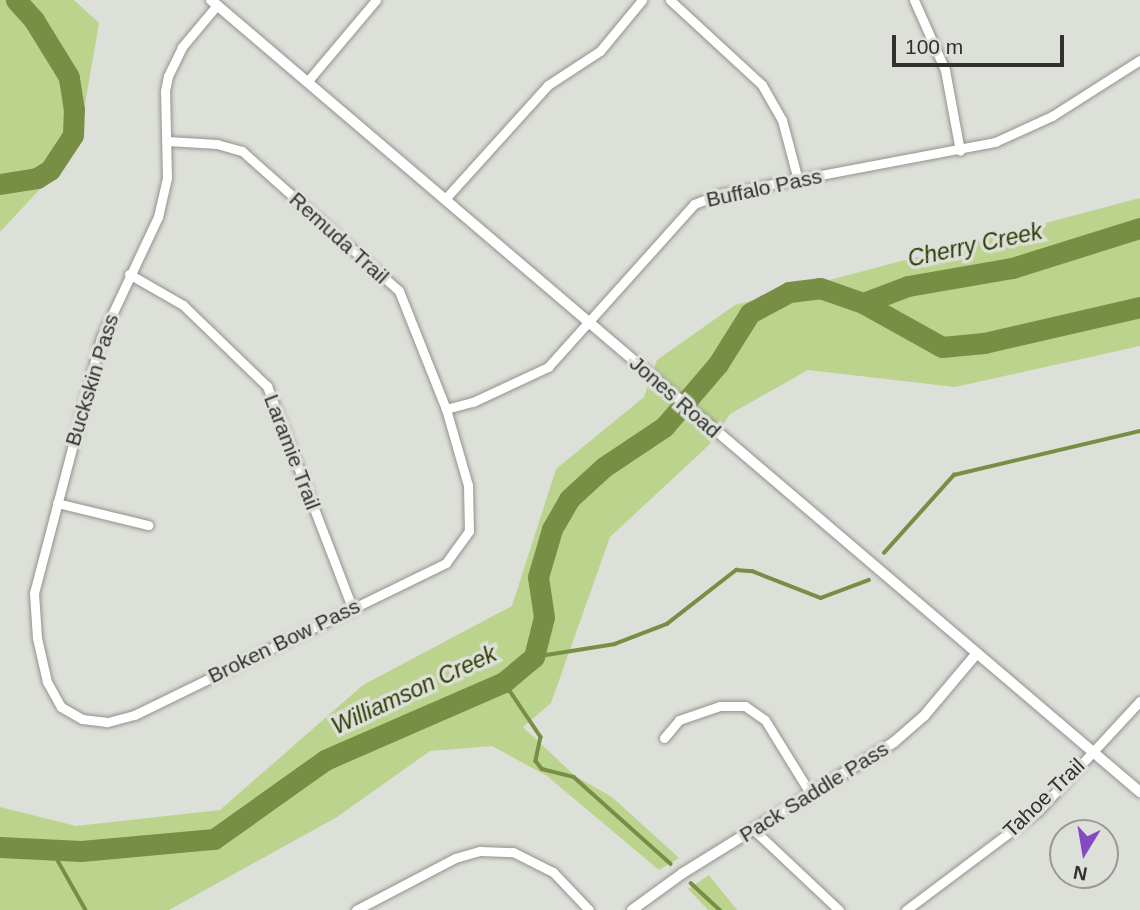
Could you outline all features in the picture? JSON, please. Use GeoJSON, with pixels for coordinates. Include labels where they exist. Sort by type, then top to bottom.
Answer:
{"type":"FeatureCollection","features":[{"type":"Feature","properties":{"kind":"street"},"geometry":{"type":"LineString","coordinates":[[307,82],[376,0]]}},
{"type":"Feature","properties":{"kind":"street"},"geometry":{"type":"LineString","coordinates":[[445,199],[548,85],[600,51],[642,0]]}},
{"type":"Feature","properties":{"kind":"street"},"geometry":{"type":"LineString","coordinates":[[670,0],[762,85],[782,120],[798,180]]}},
{"type":"Feature","properties":{"kind":"street"},"geometry":{"type":"LineString","coordinates":[[914,0],[945,70],[960,151]]}},
{"type":"Feature","properties":{"kind":"street","name":"Jones Road"},"geometry":{"type":"LineString","coordinates":[[214,2],[587,323],[1140,792]]}},
{"type":"Feature","properties":{"kind":"street","name":"Buckskin Pass"},"geometry":{"type":"LineString","coordinates":[[82,719],[61,707],[47,682],[37,638],[34,593],[101,338],[158,217],[167,178],[168,76],[182,47],[214,2]]}},
{"type":"Feature","properties":{"kind":"street","name":"Buffalo Pass"},"geometry":{"type":"LineString","coordinates":[[446,409],[525,380],[548,366],[694,204],[798,180],[960,151],[1022,132],[1140,60]]}},
{"type":"Feature","properties":{"kind":"street","name":"Remuda Trail"},"geometry":{"type":"LineString","coordinates":[[167,141],[217,144],[242,151],[399,291],[446,409],[468,485],[470,531]]}},
{"type":"Feature","properties":{"kind":"street","name":"Laramie Trail"},"geometry":{"type":"LineString","coordinates":[[129,274],[183,305],[267,386],[352,607]]}},
{"type":"Feature","properties":{"kind":"street"},"geometry":{"type":"LineString","coordinates":[[57,503],[148,524]]}},
{"type":"Feature","properties":{"kind":"street","name":"Broken Bow Pass"},"geometry":{"type":"LineString","coordinates":[[82,719],[107,722],[134,715],[446,563],[470,531]]}},
{"type":"Feature","properties":{"kind":"street","name":"Pack Saddle Pass"},"geometry":{"type":"LineString","coordinates":[[632,910],[911,729],[977,653]]}},
{"type":"Feature","properties":{"kind":"street","name":"Tahoe Trail"},"geometry":{"type":"LineString","coordinates":[[906,910],[1012,833],[1140,701]]}},
{"type":"Feature","properties":{"kind":"street"},"geometry":{"type":"LineString","coordinates":[[664,738],[679,720],[720,706],[745,706],[765,720],[810,793]]}},
{"type":"Feature","properties":{"kind":"street"},"geometry":{"type":"LineString","coordinates":[[754,830],[839,910]]}},
{"type":"Feature","properties":{"kind":"street"},"geometry":{"type":"LineString","coordinates":[[356,910],[455,858],[480,851],[513,852],[553,872],[589,910]]}},
{"type":"Feature","properties":{"kind":"green space"},"geometry":{"type":"Polygon","coordinates":[[[0,0],[74,0],[99,23],[80,133],[66,161],[0,232],[0,0]]]}},
{"type":"Feature","properties":{"kind":"green space"},"geometry":{"type":"Polygon","coordinates":[[[1140,198],[1140,346],[955,387],[808,370],[730,414],[709,445],[610,537],[551,703],[523,727],[575,776],[612,797],[679,858],[659,870],[547,776],[492,746],[430,751],[337,817],[169,910],[0,910],[0,807],[76,826],[220,810],[363,685],[512,606],[556,469],[644,397],[657,360],[735,305],[1140,198]]]}},
{"type":"Feature","properties":{"kind":"green space"},"geometry":{"type":"Polygon","coordinates":[[[709,875],[737,910],[708,910],[688,889],[709,875]]]}},
{"type":"Feature","properties":{"kind":"waterway","name":"Williamson Creek"},"geometry":{"type":"LineString","coordinates":[[0,184],[37,178],[50,170],[73,135],[74,110],[69,77],[34,20],[16,0]]}},
{"type":"Feature","properties":{"kind":"waterway","name":"Cherry Creek"},"geometry":{"type":"LineString","coordinates":[[863,303],[908,286],[1012,268],[1140,228]]}},
{"type":"Feature","properties":{"kind":"waterway","name":"Williamson Creek"},"geometry":{"type":"LineString","coordinates":[[0,847],[81,851],[214,839],[325,760],[504,682],[534,657],[544,617],[538,577],[552,529],[569,499],[604,467],[664,427],[718,364],[750,313],[789,292],[820,288],[863,303],[942,347],[984,343],[1140,307]]}},
{"type":"Feature","properties":{"kind":"waterway"},"geometry":{"type":"LineString","coordinates":[[884,553],[954,475],[1140,431]]}},
{"type":"Feature","properties":{"kind":"waterway"},"geometry":{"type":"LineString","coordinates":[[534,657],[615,644],[667,624],[736,570],[752,571],[821,598],[869,580]]}},
{"type":"Feature","properties":{"kind":"waterway"},"geometry":{"type":"LineString","coordinates":[[504,682],[541,737],[536,761],[542,769],[574,777],[671,864]]}},
{"type":"Feature","properties":{"kind":"waterway"},"geometry":{"type":"LineString","coordinates":[[52,850],[86,910]]}},
{"type":"Feature","properties":{"kind":"waterway"},"geometry":{"type":"LineString","coordinates":[[691,883],[720,910]]}}]}
